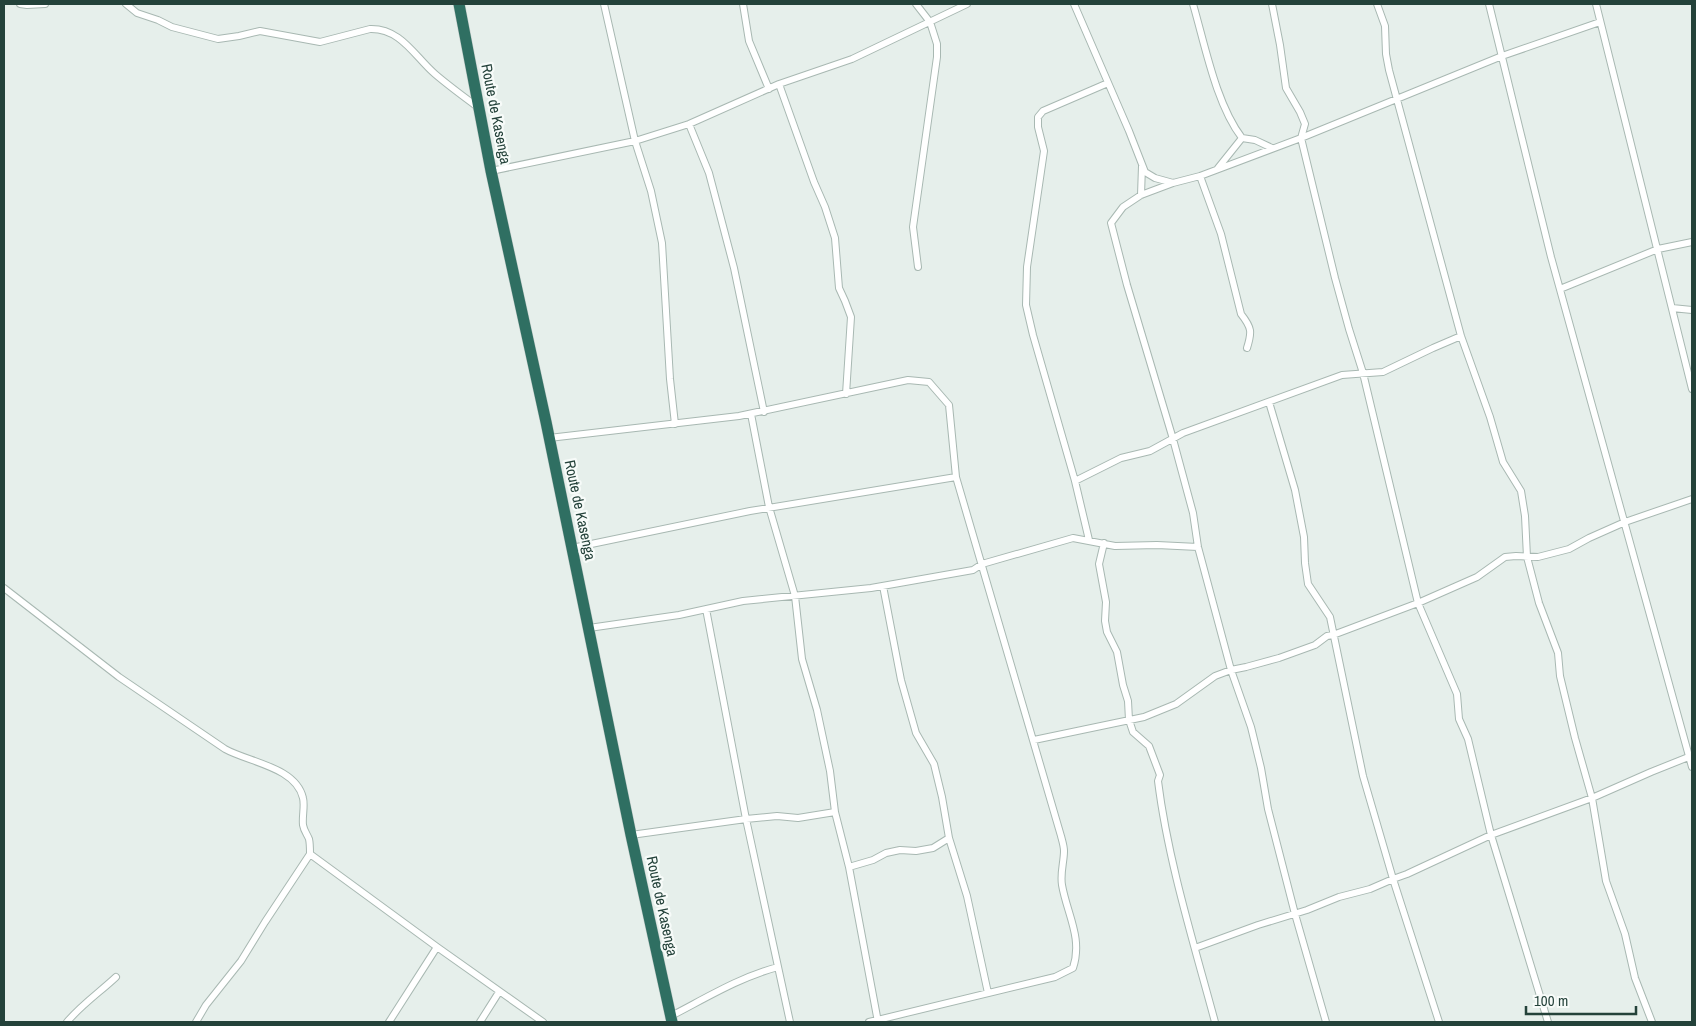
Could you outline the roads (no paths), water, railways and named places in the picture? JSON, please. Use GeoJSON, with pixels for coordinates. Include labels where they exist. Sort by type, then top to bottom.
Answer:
{"type":"FeatureCollection","features":[{"type":"Feature","properties":{"kind":"highway","name":"Route de Kasenga"},"geometry":{"type":"LineString","coordinates":[[458,4],[491,171],[550,438],[631,835],[672,1019]]}},
{"type":"Feature","properties":{"kind":"street"},"geometry":{"type":"LineString","coordinates":[[20,4],[45,4]]}},
{"type":"Feature","properties":{"kind":"street"},"geometry":{"type":"LineString","coordinates":[[126,4],[137,13],[172,27],[218,39],[260,31],[320,42],[370,29],[390,32],[406,44],[434,73],[480,109]]}},
{"type":"Feature","properties":{"kind":"street"},"geometry":{"type":"LineString","coordinates":[[604,4],[635,141],[651,191],[662,243],[670,379],[675,424]]}},
{"type":"Feature","properties":{"kind":"street"},"geometry":{"type":"LineString","coordinates":[[743,4],[749,41],[769,89]]}},
{"type":"Feature","properties":{"kind":"street"},"geometry":{"type":"LineString","coordinates":[[916,4],[930,22],[937,44],[937,57],[913,227],[918,267]]}},
{"type":"Feature","properties":{"kind":"street"},"geometry":{"type":"LineString","coordinates":[[491,171],[635,141],[689,124],[778,84],[852,59],[967,4]]}},
{"type":"Feature","properties":{"kind":"street"},"geometry":{"type":"LineString","coordinates":[[1074,4],[1145,172],[1173,183]]}},
{"type":"Feature","properties":{"kind":"street"},"geometry":{"type":"LineString","coordinates":[[1193,4],[1220,95],[1234,127],[1242,138],[1255,140],[1272,148]]}},
{"type":"Feature","properties":{"kind":"street"},"geometry":{"type":"LineString","coordinates":[[1272,4],[1286,88],[1300,112],[1304,124],[1301,138],[1335,278],[1363,373],[1418,603],[1458,694],[1459,719],[1468,739],[1492,835],[1548,1022]]}},
{"type":"Feature","properties":{"kind":"street"},"geometry":{"type":"LineString","coordinates":[[1377,4],[1385,26],[1386,54],[1461,336],[1490,417],[1503,462],[1521,491],[1527,557],[1539,602],[1558,653],[1560,676],[1572,729],[1592,798],[1606,881],[1625,934],[1635,978],[1652,1022]]}},
{"type":"Feature","properties":{"kind":"street"},"geometry":{"type":"LineString","coordinates":[[1489,4],[1560,289],[1691,756],[1692,767]]}},
{"type":"Feature","properties":{"kind":"street"},"geometry":{"type":"LineString","coordinates":[[1596,4],[1692,389]]}},
{"type":"Feature","properties":{"kind":"street"},"geometry":{"type":"LineString","coordinates":[[1326,1022],[1295,914],[1268,809],[1251,727],[1231,670],[1198,547],[1193,513],[1122,268],[1111,223],[1123,206],[1141,195],[1217,170],[1502,56],[1600,22]]}},
{"type":"Feature","properties":{"kind":"street"},"geometry":{"type":"LineString","coordinates":[[1090,540],[1026,305],[1027,267],[1044,151],[1038,117],[1043,112],[1108,83]]}},
{"type":"Feature","properties":{"kind":"street"},"geometry":{"type":"LineString","coordinates":[[778,84],[814,182],[825,206],[835,238],[839,288],[851,317],[846,394]]}},
{"type":"Feature","properties":{"kind":"street"},"geometry":{"type":"LineString","coordinates":[[689,124],[709,174],[734,268],[764,412]]}},
{"type":"Feature","properties":{"kind":"street"},"geometry":{"type":"LineString","coordinates":[[1217,170],[1242,138]]}},
{"type":"Feature","properties":{"kind":"street"},"geometry":{"type":"LineString","coordinates":[[1141,195],[1142,165]]}},
{"type":"Feature","properties":{"kind":"street"},"geometry":{"type":"LineString","coordinates":[[1200,176],[1221,234],[1242,314],[1249,324],[1251,334],[1247,348]]}},
{"type":"Feature","properties":{"kind":"street"},"geometry":{"type":"LineString","coordinates":[[1560,289],[1658,249],[1692,242]]}},
{"type":"Feature","properties":{"kind":"street"},"geometry":{"type":"LineString","coordinates":[[1672,308],[1692,310]]}},
{"type":"Feature","properties":{"kind":"street"},"geometry":{"type":"LineString","coordinates":[[1075,481],[1121,458],[1150,451],[1183,433],[1342,375],[1383,372],[1461,336]]}},
{"type":"Feature","properties":{"kind":"street"},"geometry":{"type":"LineString","coordinates":[[550,438],[764,412],[908,380],[929,382],[949,405],[956,477],[1061,836],[1064,851],[1061,865],[1062,885],[1071,914],[1077,955],[1073,968],[1055,977],[869,1022]]}},
{"type":"Feature","properties":{"kind":"street"},"geometry":{"type":"LineString","coordinates":[[1269,402],[1295,490],[1304,537],[1308,584],[1330,617],[1363,776],[1393,879],[1439,1022]]}},
{"type":"Feature","properties":{"kind":"street"},"geometry":{"type":"LineString","coordinates":[[751,414],[769,508],[795,596],[802,660],[817,710],[830,771],[836,812],[849,867],[878,1021]]}},
{"type":"Feature","properties":{"kind":"street"},"geometry":{"type":"LineString","coordinates":[[572,548],[769,508],[956,477]]}},
{"type":"Feature","properties":{"kind":"street"},"geometry":{"type":"LineString","coordinates":[[1034,740],[1144,717],[1168,708],[1215,676],[1279,658],[1315,645],[1327,636],[1418,603],[1477,577],[1505,557],[1538,557],[1569,550],[1589,538],[1625,522],[1692,499]]}},
{"type":"Feature","properties":{"kind":"street"},"geometry":{"type":"LineString","coordinates":[[589,628],[679,615],[743,601],[883,586],[973,570],[982,564],[1066,539],[1079,538],[1122,546],[1198,547]]}},
{"type":"Feature","properties":{"kind":"street"},"geometry":{"type":"LineString","coordinates":[[1104,543],[1099,564],[1106,602],[1104,621],[1117,652],[1123,685],[1128,700],[1129,720],[1133,732],[1149,746],[1160,775],[1158,781],[1164,825],[1215,1022]]}},
{"type":"Feature","properties":{"kind":"street"},"geometry":{"type":"LineString","coordinates":[[883,586],[902,680],[916,733],[934,764],[950,838],[967,896],[988,993]]}},
{"type":"Feature","properties":{"kind":"street"},"geometry":{"type":"LineString","coordinates":[[4,588],[118,677],[225,749],[237,756],[270,766],[294,781],[304,799],[303,823],[305,834],[309,838],[310,854],[241,962],[206,1005],[196,1022]]}},
{"type":"Feature","properties":{"kind":"street"},"geometry":{"type":"LineString","coordinates":[[706,609],[746,819],[790,1022]]}},
{"type":"Feature","properties":{"kind":"street"},"geometry":{"type":"LineString","coordinates":[[1195,948],[1339,897],[1370,889],[1408,874],[1492,835],[1592,798],[1691,756]]}},
{"type":"Feature","properties":{"kind":"street"},"geometry":{"type":"LineString","coordinates":[[631,835],[746,819],[778,816],[798,818],[836,812]]}},
{"type":"Feature","properties":{"kind":"street"},"geometry":{"type":"LineString","coordinates":[[849,867],[873,860],[886,853],[900,850],[916,851],[933,848],[950,838]]}},
{"type":"Feature","properties":{"kind":"street"},"geometry":{"type":"LineString","coordinates":[[310,854],[499,992],[544,1022]]}},
{"type":"Feature","properties":{"kind":"street"},"geometry":{"type":"LineString","coordinates":[[389,1022],[437,947]]}},
{"type":"Feature","properties":{"kind":"street"},"geometry":{"type":"LineString","coordinates":[[672,1019],[731,984],[778,967]]}},
{"type":"Feature","properties":{"kind":"street"},"geometry":{"type":"LineString","coordinates":[[67,1022],[76,1011],[96,996],[116,977]]}},
{"type":"Feature","properties":{"kind":"street"},"geometry":{"type":"LineString","coordinates":[[480,1022],[499,992]]}}]}
